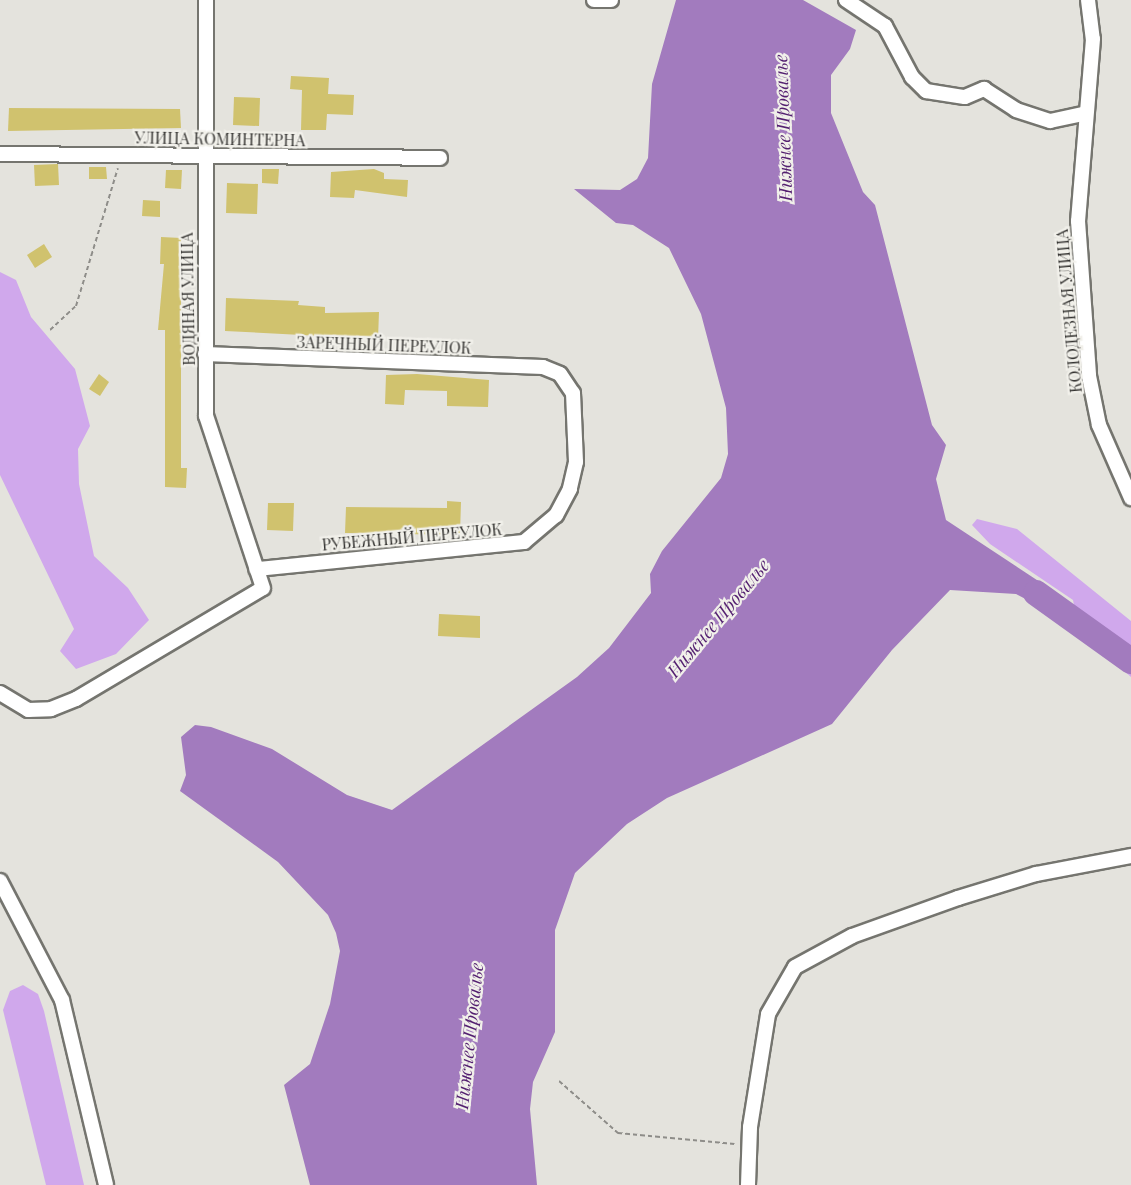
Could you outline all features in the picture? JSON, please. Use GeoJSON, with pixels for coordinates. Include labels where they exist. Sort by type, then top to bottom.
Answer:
{"type":"FeatureCollection","features":[{"type":"Feature","properties":{"kind":"street","name":"ВОДЯНАЯ УЛИЦА"},"geometry":{"type":"LineString","coordinates":[[0,693],[28,710],[51,709],[76,699],[262,588],[211,442],[205,354],[203,155],[206,0]]}},
{"type":"Feature","properties":{"kind":"street"},"geometry":{"type":"LineString","coordinates":[[594,0],[611,0]]}},
{"type":"Feature","properties":{"kind":"street"},"geometry":{"type":"LineString","coordinates":[[846,0],[885,26],[920,88],[956,97],[984,89],[1016,110],[1050,121],[1083,114]]}},
{"type":"Feature","properties":{"kind":"street","name":"КОЛОДЕЗНАЯ УЛИЦА"},"geometry":{"type":"LineString","coordinates":[[1088,0],[1093,39],[1083,114],[1078,221],[1089,376],[1099,425],[1131,498]]}},
{"type":"Feature","properties":{"kind":"street","name":"УЛИЦА КОМИНТЕРНА"},"geometry":{"type":"LineString","coordinates":[[0,154],[440,158]]}},
{"type":"Feature","properties":{"kind":"street","name":"ЗАРЕЧНЫЙ ПЕРЕУЛОК"},"geometry":{"type":"LineString","coordinates":[[205,354],[543,367],[560,374]]}},
{"type":"Feature","properties":{"kind":"street","name":"РУБЕЖНЫЙ ПЕРЕУЛОК"},"geometry":{"type":"LineString","coordinates":[[256,568],[524,542],[556,515],[576,462],[573,393],[560,374]]}},
{"type":"Feature","properties":{"kind":"street"},"geometry":{"type":"LineString","coordinates":[[748,1185],[749,1145],[768,1014],[795,968],[852,936],[958,898],[1036,874],[1131,856]]}},
{"type":"Feature","properties":{"kind":"street"},"geometry":{"type":"LineString","coordinates":[[0,881],[62,1000],[106,1185]]}},
{"type":"Feature","properties":{"kind":"path"},"geometry":{"type":"LineString","coordinates":[[50,330],[76,306],[123,154]]}},
{"type":"Feature","properties":{"kind":"path"},"geometry":{"type":"LineString","coordinates":[[559,1081],[618,1133],[749,1145]]}},
{"type":"Feature","properties":{"kind":"shaded area"},"geometry":{"type":"Polygon","coordinates":[[[0,272],[16,280],[31,317],[75,369],[90,426],[78,449],[79,484],[94,556],[128,588],[149,620],[116,654],[76,669],[60,651],[74,629],[0,475],[0,272]]]}},
{"type":"Feature","properties":{"kind":"shaded area"},"geometry":{"type":"Polygon","coordinates":[[[977,519],[1017,529],[1131,621],[1131,677],[1079,631],[1073,600],[990,544],[972,525],[977,519]]]}},
{"type":"Feature","properties":{"kind":"shaded area"},"geometry":{"type":"Polygon","coordinates":[[[23,985],[38,994],[44,1011],[84,1185],[46,1185],[3,1010],[10,991],[23,985]]]}},
{"type":"Feature","properties":{"kind":"water","name":"Нижнее Провалье"},"geometry":{"type":"Polygon","coordinates":[[[676,0],[803,0],[856,30],[850,49],[831,75],[831,113],[863,192],[875,205],[932,425],[946,445],[936,479],[946,520],[1049,588],[1065,601],[1066,612],[1056,615],[1016,594],[950,590],[892,650],[832,724],[667,798],[627,824],[575,873],[555,930],[555,1032],[533,1082],[530,1109],[537,1185],[310,1185],[284,1085],[310,1064],[330,1004],[340,951],[336,933],[328,915],[278,862],[180,791],[186,775],[181,737],[195,725],[211,727],[272,749],[347,795],[392,810],[577,677],[609,648],[651,593],[650,574],[662,551],[721,478],[728,454],[726,408],[701,314],[669,248],[633,225],[616,223],[574,189],[620,190],[637,179],[648,158],[652,84],[676,0]]]}},
{"type":"Feature","properties":{"kind":"building"},"geometry":{"type":"Polygon","coordinates":[[[291,76],[329,78],[328,94],[354,95],[353,115],[327,114],[326,130],[301,130],[302,90],[290,89],[291,76]]]}},
{"type":"Feature","properties":{"kind":"building"},"geometry":{"type":"Polygon","coordinates":[[[234,97],[260,98],[259,126],[233,125],[234,97]]]}},
{"type":"Feature","properties":{"kind":"building"},"geometry":{"type":"Polygon","coordinates":[[[9,108],[180,109],[181,128],[8,131],[9,108]]]}},
{"type":"Feature","properties":{"kind":"building"},"geometry":{"type":"Polygon","coordinates":[[[58,164],[59,185],[35,186],[34,165],[58,164]]]}},
{"type":"Feature","properties":{"kind":"building"},"geometry":{"type":"Polygon","coordinates":[[[89,167],[106,167],[107,179],[89,179],[89,167]]]}},
{"type":"Feature","properties":{"kind":"building"},"geometry":{"type":"Polygon","coordinates":[[[262,169],[279,169],[278,184],[262,183],[262,169]]]}},
{"type":"Feature","properties":{"kind":"building"},"geometry":{"type":"Polygon","coordinates":[[[374,169],[384,173],[384,179],[408,180],[407,197],[355,190],[354,198],[330,197],[331,172],[374,169]]]}},
{"type":"Feature","properties":{"kind":"building"},"geometry":{"type":"Polygon","coordinates":[[[166,170],[182,170],[181,189],[165,188],[166,170]]]}},
{"type":"Feature","properties":{"kind":"building"},"geometry":{"type":"Polygon","coordinates":[[[227,183],[258,184],[257,214],[226,213],[227,183]]]}},
{"type":"Feature","properties":{"kind":"building"},"geometry":{"type":"Polygon","coordinates":[[[143,200],[160,201],[160,217],[142,216],[143,200]]]}},
{"type":"Feature","properties":{"kind":"building"},"geometry":{"type":"Polygon","coordinates":[[[161,237],[181,238],[181,468],[187,468],[186,488],[165,487],[165,330],[158,330],[164,264],[160,264],[161,237]]]}},
{"type":"Feature","properties":{"kind":"building"},"geometry":{"type":"Polygon","coordinates":[[[44,244],[52,257],[35,268],[27,255],[44,244]]]}},
{"type":"Feature","properties":{"kind":"building"},"geometry":{"type":"Polygon","coordinates":[[[226,298],[299,301],[298,305],[325,307],[325,313],[379,312],[378,339],[225,331],[226,298]]]}},
{"type":"Feature","properties":{"kind":"building"},"geometry":{"type":"Polygon","coordinates":[[[99,374],[109,382],[100,396],[89,389],[99,374]]]}},
{"type":"Feature","properties":{"kind":"building"},"geometry":{"type":"Polygon","coordinates":[[[417,374],[489,380],[488,407],[447,406],[447,391],[405,390],[404,405],[385,404],[386,375],[417,374]]]}},
{"type":"Feature","properties":{"kind":"building"},"geometry":{"type":"Polygon","coordinates":[[[447,501],[461,502],[460,535],[345,533],[346,507],[447,508],[447,501]]]}},
{"type":"Feature","properties":{"kind":"building"},"geometry":{"type":"Polygon","coordinates":[[[268,503],[294,503],[293,531],[267,530],[268,503]]]}},
{"type":"Feature","properties":{"kind":"building"},"geometry":{"type":"Polygon","coordinates":[[[439,614],[480,616],[480,638],[438,636],[439,614]]]}},
{"type":"Feature","properties":{"kind":"waterway"},"geometry":{"type":"LineString","coordinates":[[1036,593],[1131,661]]}}]}
